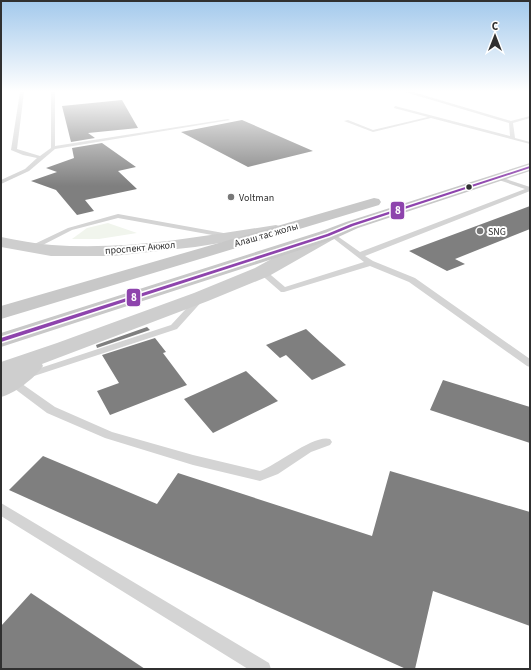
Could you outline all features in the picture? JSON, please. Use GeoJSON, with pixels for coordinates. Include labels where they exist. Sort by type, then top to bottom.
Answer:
{"type":"FeatureCollection","features":[{"type":"Feature","properties":{"kind":"main road","name":"Алаш тас жолы"},"geometry":{"type":"LineString","coordinates":[[327,229],[430,185],[530,155]]}},
{"type":"Feature","properties":{"kind":"main road","name":"Алаш тас жолы"},"geometry":{"type":"LineString","coordinates":[[1,313],[279,230],[327,229],[352,225],[530,167]]}},
{"type":"Feature","properties":{"kind":"main road"},"geometry":{"type":"LineString","coordinates":[[352,225],[346,220],[347,217],[430,190],[430,185]]}},
{"type":"Feature","properties":{"kind":"main road"},"geometry":{"type":"LineString","coordinates":[[6,380],[46,355],[201,297],[327,229]]}},
{"type":"Feature","properties":{"kind":"main road","name":"проспект Акжол"},"geometry":{"type":"LineString","coordinates":[[1,242],[30,248],[57,251],[121,250],[234,237],[279,230]]}},
{"type":"Feature","properties":{"kind":"main road","name":"Алаш тас жолы"},"geometry":{"type":"LineString","coordinates":[[1,340],[259,265]]}},
{"type":"Feature","properties":{"kind":"lane"},"geometry":{"type":"LineString","coordinates":[[18,123],[14,150],[42,158]]}},
{"type":"Feature","properties":{"kind":"lane"},"geometry":{"type":"LineString","coordinates":[[53,123],[53,148]]}},
{"type":"Feature","properties":{"kind":"lane"},"geometry":{"type":"LineString","coordinates":[[1,182],[27,170],[53,148],[208,123]]}},
{"type":"Feature","properties":{"kind":"lane"},"geometry":{"type":"LineString","coordinates":[[352,123],[373,131],[404,123]]}},
{"type":"Feature","properties":{"kind":"lane"},"geometry":{"type":"LineString","coordinates":[[455,123],[530,143]]}},
{"type":"Feature","properties":{"kind":"lane"},"geometry":{"type":"LineString","coordinates":[[511,123],[513,138]]}},
{"type":"Feature","properties":{"kind":"lane"},"geometry":{"type":"LineString","coordinates":[[498,178],[530,189]]}},
{"type":"Feature","properties":{"kind":"lane"},"geometry":{"type":"LineString","coordinates":[[360,255],[530,189]]}},
{"type":"Feature","properties":{"kind":"lane"},"geometry":{"type":"LineString","coordinates":[[30,248],[70,229],[118,216],[234,237]]}},
{"type":"Feature","properties":{"kind":"lane"},"geometry":{"type":"LineString","coordinates":[[327,229],[370,263],[412,280],[530,364]]}},
{"type":"Feature","properties":{"kind":"lane"},"geometry":{"type":"LineString","coordinates":[[259,265],[284,290],[370,263]]}},
{"type":"Feature","properties":{"kind":"lane"},"geometry":{"type":"LineString","coordinates":[[6,380],[174,327],[201,297]]}},
{"type":"Feature","properties":{"kind":"lane"},"geometry":{"type":"LineString","coordinates":[[6,380],[51,410],[108,435],[192,460],[260,476],[274,471],[307,449],[326,442]]}},
{"type":"Feature","properties":{"kind":"lane"},"geometry":{"type":"LineString","coordinates":[[1,508],[3,512],[263,669]]}},
{"type":"Feature","properties":{"kind":"shaded area"},"geometry":{"type":"Polygon","coordinates":[[[108,223],[137,233],[99,239],[72,239],[87,228],[108,223]]]}},
{"type":"Feature","properties":{"kind":"building"},"geometry":{"type":"Polygon","coordinates":[[[66,123],[135,123],[138,128],[88,133],[95,138],[71,142],[66,123]]]}},
{"type":"Feature","properties":{"kind":"building"},"geometry":{"type":"Polygon","coordinates":[[[225,123],[249,123],[313,151],[248,167],[181,132],[225,123]]]}},
{"type":"Feature","properties":{"kind":"building"},"geometry":{"type":"Polygon","coordinates":[[[102,143],[136,167],[118,171],[137,189],[85,200],[94,211],[77,215],[56,190],[31,181],[57,172],[46,168],[74,158],[72,148],[102,143]]]}},
{"type":"Feature","properties":{"kind":"building"},"geometry":{"type":"Polygon","coordinates":[[[530,206],[530,229],[455,259],[465,264],[447,271],[409,251],[530,206]]]}},
{"type":"Feature","properties":{"kind":"building"},"geometry":{"type":"Polygon","coordinates":[[[147,327],[150,330],[97,348],[96,345],[147,327]]]}},
{"type":"Feature","properties":{"kind":"building"},"geometry":{"type":"Polygon","coordinates":[[[306,329],[346,365],[312,380],[286,355],[280,358],[266,345],[306,329]]]}},
{"type":"Feature","properties":{"kind":"building"},"geometry":{"type":"Polygon","coordinates":[[[155,338],[166,352],[163,353],[187,385],[110,415],[97,391],[119,383],[102,355],[155,338]]]}},
{"type":"Feature","properties":{"kind":"building"},"geometry":{"type":"Polygon","coordinates":[[[246,371],[278,401],[213,433],[184,399],[246,371]]]}},
{"type":"Feature","properties":{"kind":"building"},"geometry":{"type":"Polygon","coordinates":[[[443,380],[530,407],[530,443],[430,410],[443,380]]]}},
{"type":"Feature","properties":{"kind":"building"},"geometry":{"type":"Polygon","coordinates":[[[43,456],[157,504],[178,473],[372,536],[390,471],[530,512],[530,626],[433,591],[415,669],[406,669],[9,490],[43,456]]]}},
{"type":"Feature","properties":{"kind":"building"},"geometry":{"type":"Polygon","coordinates":[[[31,593],[145,669],[1,669],[1,626],[31,593]]]}},
{"type":"Feature","properties":{"kind":"transit line","name":"8"},"geometry":{"type":"LineString","coordinates":[[1,340],[328,235],[352,225],[530,167]]}},
{"type":"Feature","properties":{"kind":"place","name":"Voltman"},"geometry":{"type":"Point","coordinates":[231,197]}},
{"type":"Feature","properties":{"kind":"place","name":"SNG"},"geometry":{"type":"Point","coordinates":[480,231]}}]}
